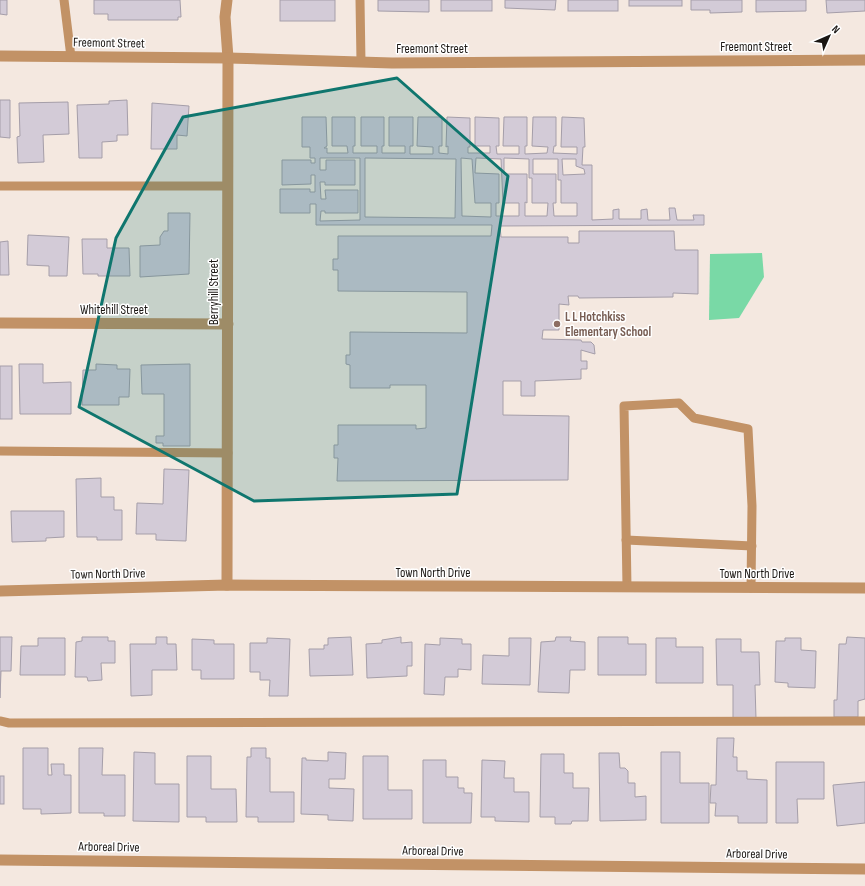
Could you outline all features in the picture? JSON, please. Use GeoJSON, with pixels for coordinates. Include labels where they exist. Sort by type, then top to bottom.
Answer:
{"type":"FeatureCollection","features":[{"type":"Feature","properties":{"kind":"street","name":"Berryhill Street"},"geometry":{"type":"LineString","coordinates":[[227,0],[225,17],[228,58],[227,585]]}},
{"type":"Feature","properties":{"kind":"street","name":"Freemont Street"},"geometry":{"type":"LineString","coordinates":[[0,56],[228,58],[361,62],[865,60]]}},
{"type":"Feature","properties":{"kind":"street","name":"Whitehill Street"},"geometry":{"type":"LineString","coordinates":[[0,323],[228,324]]}},
{"type":"Feature","properties":{"kind":"street","name":"Town North Drive"},"geometry":{"type":"LineString","coordinates":[[0,591],[227,585],[865,588]]}},
{"type":"Feature","properties":{"kind":"street","name":"Arboreal Drive"},"geometry":{"type":"LineString","coordinates":[[0,860],[865,869]]}},
{"type":"Feature","properties":{"kind":"lane"},"geometry":{"type":"LineString","coordinates":[[64,0],[71,57]]}},
{"type":"Feature","properties":{"kind":"lane"},"geometry":{"type":"LineString","coordinates":[[360,0],[361,62]]}},
{"type":"Feature","properties":{"kind":"lane"},"geometry":{"type":"LineString","coordinates":[[0,186],[228,186]]}},
{"type":"Feature","properties":{"kind":"lane"},"geometry":{"type":"LineString","coordinates":[[627,587],[624,406],[678,403],[694,418],[748,429],[752,506],[751,588]]}},
{"type":"Feature","properties":{"kind":"lane"},"geometry":{"type":"LineString","coordinates":[[0,451],[228,453]]}},
{"type":"Feature","properties":{"kind":"lane"},"geometry":{"type":"LineString","coordinates":[[626,540],[752,546]]}},
{"type":"Feature","properties":{"kind":"lane"},"geometry":{"type":"LineString","coordinates":[[0,721],[9,723],[865,721]]}},
{"type":"Feature","properties":{"kind":"highlighted area"},"geometry":{"type":"Polygon","coordinates":[[[397,78],[508,176],[474,379],[457,494],[254,501],[79,407],[116,238],[183,117],[397,78]]]}},
{"type":"Feature","properties":{"kind":"green space"},"geometry":{"type":"Polygon","coordinates":[[[762,253],[764,277],[739,318],[709,320],[710,254],[762,253]]]}},
{"type":"Feature","properties":{"kind":"building"},"geometry":{"type":"Polygon","coordinates":[[[0,0],[7,0],[7,15],[0,14],[0,0]]]}},
{"type":"Feature","properties":{"kind":"building"},"geometry":{"type":"Polygon","coordinates":[[[94,0],[180,0],[181,17],[178,17],[178,20],[108,20],[108,14],[94,14],[94,0]]]}},
{"type":"Feature","properties":{"kind":"building"},"geometry":{"type":"Polygon","coordinates":[[[280,0],[335,0],[335,21],[280,21],[280,0]]]}},
{"type":"Feature","properties":{"kind":"building"},"geometry":{"type":"Polygon","coordinates":[[[378,0],[429,0],[429,12],[378,11],[378,0]]]}},
{"type":"Feature","properties":{"kind":"building"},"geometry":{"type":"Polygon","coordinates":[[[441,0],[492,0],[492,11],[441,11],[441,0]]]}},
{"type":"Feature","properties":{"kind":"building"},"geometry":{"type":"Polygon","coordinates":[[[505,0],[556,0],[555,10],[505,8],[505,0]]]}},
{"type":"Feature","properties":{"kind":"building"},"geometry":{"type":"Polygon","coordinates":[[[568,0],[618,0],[618,11],[568,11],[568,0]]]}},
{"type":"Feature","properties":{"kind":"building"},"geometry":{"type":"Polygon","coordinates":[[[629,0],[682,0],[682,6],[629,6],[629,0]]]}},
{"type":"Feature","properties":{"kind":"building"},"geometry":{"type":"Polygon","coordinates":[[[691,0],[742,0],[742,12],[710,13],[710,10],[691,10],[691,0]]]}},
{"type":"Feature","properties":{"kind":"building"},"geometry":{"type":"Polygon","coordinates":[[[756,0],[806,0],[806,11],[756,12],[756,0]]]}},
{"type":"Feature","properties":{"kind":"building"},"geometry":{"type":"Polygon","coordinates":[[[826,0],[865,0],[865,11],[827,13],[826,0]]]}},
{"type":"Feature","properties":{"kind":"building"},"geometry":{"type":"Polygon","coordinates":[[[0,100],[10,100],[10,138],[0,137],[0,100]]]}},
{"type":"Feature","properties":{"kind":"building"},"geometry":{"type":"Polygon","coordinates":[[[127,100],[128,135],[117,135],[117,141],[102,142],[102,158],[79,158],[77,105],[109,104],[109,101],[127,100]]]}},
{"type":"Feature","properties":{"kind":"building"},"geometry":{"type":"Polygon","coordinates":[[[68,102],[69,134],[43,135],[44,162],[18,163],[17,137],[20,136],[19,103],[68,102]]]}},
{"type":"Feature","properties":{"kind":"building"},"geometry":{"type":"Polygon","coordinates":[[[152,103],[189,106],[187,136],[177,135],[177,149],[151,149],[152,103]]]}},
{"type":"Feature","properties":{"kind":"building"},"geometry":{"type":"Polygon","coordinates":[[[302,117],[326,117],[327,146],[324,148],[327,148],[327,153],[348,153],[347,146],[332,146],[332,117],[355,117],[355,146],[353,146],[353,153],[377,153],[377,146],[361,146],[361,117],[384,117],[384,146],[382,146],[382,153],[405,153],[405,146],[389,146],[389,117],[413,117],[413,146],[410,146],[410,154],[433,154],[433,147],[417,146],[418,117],[442,117],[442,146],[439,146],[439,153],[448,154],[448,146],[446,147],[447,117],[470,118],[470,147],[468,147],[468,153],[490,153],[490,146],[475,146],[475,117],[499,118],[499,146],[496,146],[497,154],[519,154],[519,146],[503,146],[504,117],[527,117],[527,146],[525,146],[525,154],[547,153],[548,147],[532,146],[533,117],[556,117],[556,146],[554,146],[553,153],[577,154],[577,147],[561,147],[562,117],[584,118],[585,147],[583,147],[582,165],[592,165],[592,220],[613,219],[613,210],[619,209],[619,219],[641,219],[641,210],[647,209],[648,220],[670,220],[669,208],[675,208],[677,220],[694,220],[693,215],[704,215],[704,225],[500,226],[501,237],[568,237],[568,243],[579,243],[579,231],[674,231],[675,250],[698,250],[698,294],[673,293],[673,297],[579,298],[578,296],[568,296],[569,305],[559,304],[559,330],[543,330],[542,339],[581,340],[582,342],[591,342],[594,345],[595,354],[581,350],[581,361],[587,361],[587,369],[581,369],[581,379],[535,381],[535,396],[521,396],[521,381],[503,381],[503,415],[569,416],[568,480],[337,481],[338,458],[334,458],[334,445],[338,445],[338,425],[416,425],[416,429],[426,428],[426,385],[390,385],[390,388],[350,388],[350,365],[346,364],[346,355],[350,355],[350,332],[467,333],[467,292],[338,291],[338,270],[333,270],[333,259],[338,259],[338,236],[491,236],[492,225],[316,225],[316,204],[310,204],[310,213],[280,213],[280,189],[310,189],[310,192],[315,192],[315,175],[311,175],[311,184],[282,185],[282,160],[311,160],[311,163],[315,163],[315,158],[310,158],[310,147],[302,147],[302,117]],[[320,158],[320,170],[326,170],[326,160],[355,160],[355,185],[325,185],[325,182],[320,182],[321,199],[326,199],[325,190],[358,190],[358,213],[325,213],[325,211],[321,211],[320,221],[360,220],[360,158],[320,158]],[[365,158],[365,217],[455,218],[456,159],[365,158]],[[461,158],[462,216],[491,217],[491,203],[475,203],[472,159],[461,158]],[[476,158],[475,173],[499,174],[499,203],[496,203],[496,216],[519,216],[519,203],[503,203],[501,159],[476,158]],[[504,158],[504,174],[527,174],[527,203],[525,202],[525,216],[547,216],[548,203],[532,203],[532,178],[529,178],[529,159],[504,158]],[[533,159],[533,174],[556,174],[556,203],[553,203],[554,216],[577,216],[577,203],[561,203],[561,180],[558,180],[558,159],[533,159]],[[562,159],[563,175],[585,174],[584,169],[576,166],[576,159],[562,159]]]}},
{"type":"Feature","properties":{"kind":"building"},"geometry":{"type":"Polygon","coordinates":[[[168,213],[190,213],[189,274],[140,277],[140,246],[160,245],[160,237],[164,231],[168,231],[168,213]]]}},
{"type":"Feature","properties":{"kind":"building"},"geometry":{"type":"Polygon","coordinates":[[[28,235],[69,237],[67,276],[49,276],[49,266],[27,265],[28,235]]]}},
{"type":"Feature","properties":{"kind":"building"},"geometry":{"type":"Polygon","coordinates":[[[82,239],[107,239],[107,248],[129,248],[130,276],[98,276],[98,274],[83,274],[82,239]]]}},
{"type":"Feature","properties":{"kind":"building"},"geometry":{"type":"Polygon","coordinates":[[[8,241],[9,275],[0,275],[0,242],[8,241]]]}},
{"type":"Feature","properties":{"kind":"building"},"geometry":{"type":"Polygon","coordinates":[[[19,364],[43,364],[43,383],[71,382],[71,414],[20,414],[19,364]]]}},
{"type":"Feature","properties":{"kind":"building"},"geometry":{"type":"Polygon","coordinates":[[[96,364],[117,365],[117,369],[130,369],[129,397],[119,397],[119,405],[82,405],[83,370],[96,370],[96,364]]]}},
{"type":"Feature","properties":{"kind":"building"},"geometry":{"type":"Polygon","coordinates":[[[190,364],[190,446],[163,446],[163,443],[156,443],[156,436],[164,436],[164,394],[142,394],[141,365],[190,364]]]}},
{"type":"Feature","properties":{"kind":"building"},"geometry":{"type":"Polygon","coordinates":[[[0,366],[12,366],[12,419],[0,419],[0,366]]]}},
{"type":"Feature","properties":{"kind":"building"},"geometry":{"type":"Polygon","coordinates":[[[164,469],[189,470],[186,541],[156,540],[156,534],[136,534],[137,503],[163,504],[164,469]]]}},
{"type":"Feature","properties":{"kind":"building"},"geometry":{"type":"Polygon","coordinates":[[[101,478],[101,497],[114,497],[114,510],[122,510],[122,540],[97,540],[97,537],[77,537],[76,479],[101,478]]]}},
{"type":"Feature","properties":{"kind":"building"},"geometry":{"type":"Polygon","coordinates":[[[11,511],[64,511],[64,537],[46,538],[46,541],[12,542],[11,511]]]}},
{"type":"Feature","properties":{"kind":"building"},"geometry":{"type":"Polygon","coordinates":[[[0,637],[12,637],[11,671],[1,671],[0,698],[0,637]]]}},
{"type":"Feature","properties":{"kind":"building"},"geometry":{"type":"Polygon","coordinates":[[[82,637],[108,637],[108,641],[115,641],[115,663],[101,663],[102,680],[88,681],[87,677],[75,677],[76,642],[82,641],[82,637]]]}},
{"type":"Feature","properties":{"kind":"building"},"geometry":{"type":"Polygon","coordinates":[[[156,637],[167,637],[167,644],[176,644],[177,670],[152,670],[152,695],[131,696],[130,644],[156,644],[156,637]]]}},
{"type":"Feature","properties":{"kind":"building"},"geometry":{"type":"Polygon","coordinates":[[[351,637],[353,675],[310,676],[309,649],[324,649],[324,645],[328,645],[328,638],[351,637]]]}},
{"type":"Feature","properties":{"kind":"building"},"geometry":{"type":"Polygon","coordinates":[[[401,637],[401,643],[412,642],[412,666],[407,666],[407,676],[367,678],[366,644],[382,643],[382,640],[401,637]]]}},
{"type":"Feature","properties":{"kind":"building"},"geometry":{"type":"Polygon","coordinates":[[[556,637],[571,637],[570,641],[585,642],[585,670],[570,670],[569,693],[538,692],[541,642],[555,641],[556,637]]]}},
{"type":"Feature","properties":{"kind":"building"},"geometry":{"type":"Polygon","coordinates":[[[598,637],[628,637],[628,644],[646,644],[646,675],[598,675],[598,637]]]}},
{"type":"Feature","properties":{"kind":"building"},"geometry":{"type":"Polygon","coordinates":[[[847,637],[865,638],[865,699],[858,701],[858,717],[834,717],[834,700],[837,700],[839,644],[846,644],[847,637]]]}},
{"type":"Feature","properties":{"kind":"building"},"geometry":{"type":"Polygon","coordinates":[[[38,638],[65,638],[65,675],[20,675],[21,646],[38,646],[38,638]]]}},
{"type":"Feature","properties":{"kind":"building"},"geometry":{"type":"Polygon","coordinates":[[[267,638],[290,639],[288,696],[269,696],[270,680],[260,680],[260,672],[250,672],[250,643],[267,643],[267,638]]]}},
{"type":"Feature","properties":{"kind":"building"},"geometry":{"type":"Polygon","coordinates":[[[440,638],[462,639],[462,644],[471,644],[471,670],[458,669],[458,677],[445,677],[444,695],[424,694],[425,644],[440,645],[440,638]]]}},
{"type":"Feature","properties":{"kind":"building"},"geometry":{"type":"Polygon","coordinates":[[[509,638],[531,638],[530,685],[482,684],[483,655],[509,656],[509,638]]]}},
{"type":"Feature","properties":{"kind":"building"},"geometry":{"type":"Polygon","coordinates":[[[656,638],[676,638],[676,647],[703,647],[703,683],[656,683],[656,638]]]}},
{"type":"Feature","properties":{"kind":"building"},"geometry":{"type":"Polygon","coordinates":[[[785,638],[801,638],[801,650],[816,651],[815,688],[788,687],[788,683],[775,682],[776,641],[785,641],[785,638]]]}},
{"type":"Feature","properties":{"kind":"building"},"geometry":{"type":"Polygon","coordinates":[[[192,639],[214,640],[214,644],[234,644],[234,679],[201,679],[201,670],[192,670],[192,639]]]}},
{"type":"Feature","properties":{"kind":"building"},"geometry":{"type":"Polygon","coordinates":[[[716,639],[741,639],[741,652],[759,652],[760,685],[755,685],[756,719],[733,720],[733,685],[717,685],[716,639]]]}},
{"type":"Feature","properties":{"kind":"building"},"geometry":{"type":"Polygon","coordinates":[[[717,738],[734,738],[733,757],[737,757],[737,771],[747,771],[747,779],[767,780],[767,823],[738,823],[738,816],[715,816],[716,803],[710,803],[711,785],[716,785],[717,738]]]}},
{"type":"Feature","properties":{"kind":"building"},"geometry":{"type":"Polygon","coordinates":[[[23,748],[48,748],[48,775],[52,775],[51,764],[64,764],[64,775],[71,775],[71,813],[41,814],[41,809],[23,809],[23,748]]]}},
{"type":"Feature","properties":{"kind":"building"},"geometry":{"type":"Polygon","coordinates":[[[79,748],[103,748],[102,775],[125,775],[125,816],[104,816],[104,813],[79,813],[79,748]]]}},
{"type":"Feature","properties":{"kind":"building"},"geometry":{"type":"Polygon","coordinates":[[[251,748],[266,748],[266,758],[270,758],[270,792],[294,792],[294,822],[258,822],[258,817],[246,817],[247,757],[251,757],[251,748]]]}},
{"type":"Feature","properties":{"kind":"building"},"geometry":{"type":"Polygon","coordinates":[[[134,752],[155,753],[155,784],[179,784],[179,822],[133,821],[134,752]]]}},
{"type":"Feature","properties":{"kind":"building"},"geometry":{"type":"Polygon","coordinates":[[[328,752],[346,753],[345,779],[329,779],[329,788],[354,789],[353,821],[328,820],[328,815],[301,814],[302,758],[306,758],[306,760],[328,761],[328,752]]]}},
{"type":"Feature","properties":{"kind":"building"},"geometry":{"type":"Polygon","coordinates":[[[661,752],[680,752],[680,783],[709,783],[709,823],[661,823],[661,752]]]}},
{"type":"Feature","properties":{"kind":"building"},"geometry":{"type":"Polygon","coordinates":[[[599,753],[619,753],[620,768],[625,768],[628,771],[628,783],[635,783],[635,797],[646,796],[646,820],[600,821],[599,753]]]}},
{"type":"Feature","properties":{"kind":"building"},"geometry":{"type":"Polygon","coordinates":[[[541,754],[564,754],[564,773],[573,773],[573,788],[589,788],[588,821],[572,821],[571,824],[555,824],[555,817],[540,817],[541,754]]]}},
{"type":"Feature","properties":{"kind":"building"},"geometry":{"type":"Polygon","coordinates":[[[187,756],[211,756],[211,789],[236,789],[237,822],[206,822],[206,817],[187,817],[187,756]]]}},
{"type":"Feature","properties":{"kind":"building"},"geometry":{"type":"Polygon","coordinates":[[[363,756],[388,756],[388,790],[412,790],[412,819],[363,819],[363,756]]]}},
{"type":"Feature","properties":{"kind":"building"},"geometry":{"type":"Polygon","coordinates":[[[423,760],[446,760],[446,777],[458,777],[458,788],[464,788],[464,793],[472,793],[471,823],[423,823],[423,760]]]}},
{"type":"Feature","properties":{"kind":"building"},"geometry":{"type":"Polygon","coordinates":[[[482,760],[505,761],[504,778],[514,778],[514,792],[529,792],[529,822],[495,821],[495,817],[481,817],[482,760]]]}},
{"type":"Feature","properties":{"kind":"building"},"geometry":{"type":"Polygon","coordinates":[[[776,762],[824,762],[824,799],[797,799],[798,823],[776,823],[776,762]]]}},
{"type":"Feature","properties":{"kind":"building"},"geometry":{"type":"Polygon","coordinates":[[[0,776],[4,776],[4,804],[0,804],[0,776]]]}},
{"type":"Feature","properties":{"kind":"building"},"geometry":{"type":"Polygon","coordinates":[[[865,782],[865,823],[837,826],[833,785],[865,782]]]}},
{"type":"Feature","properties":{"kind":"place","name":"L L Hotchkiss Elementary School"},"geometry":{"type":"Point","coordinates":[557,324]}}]}
